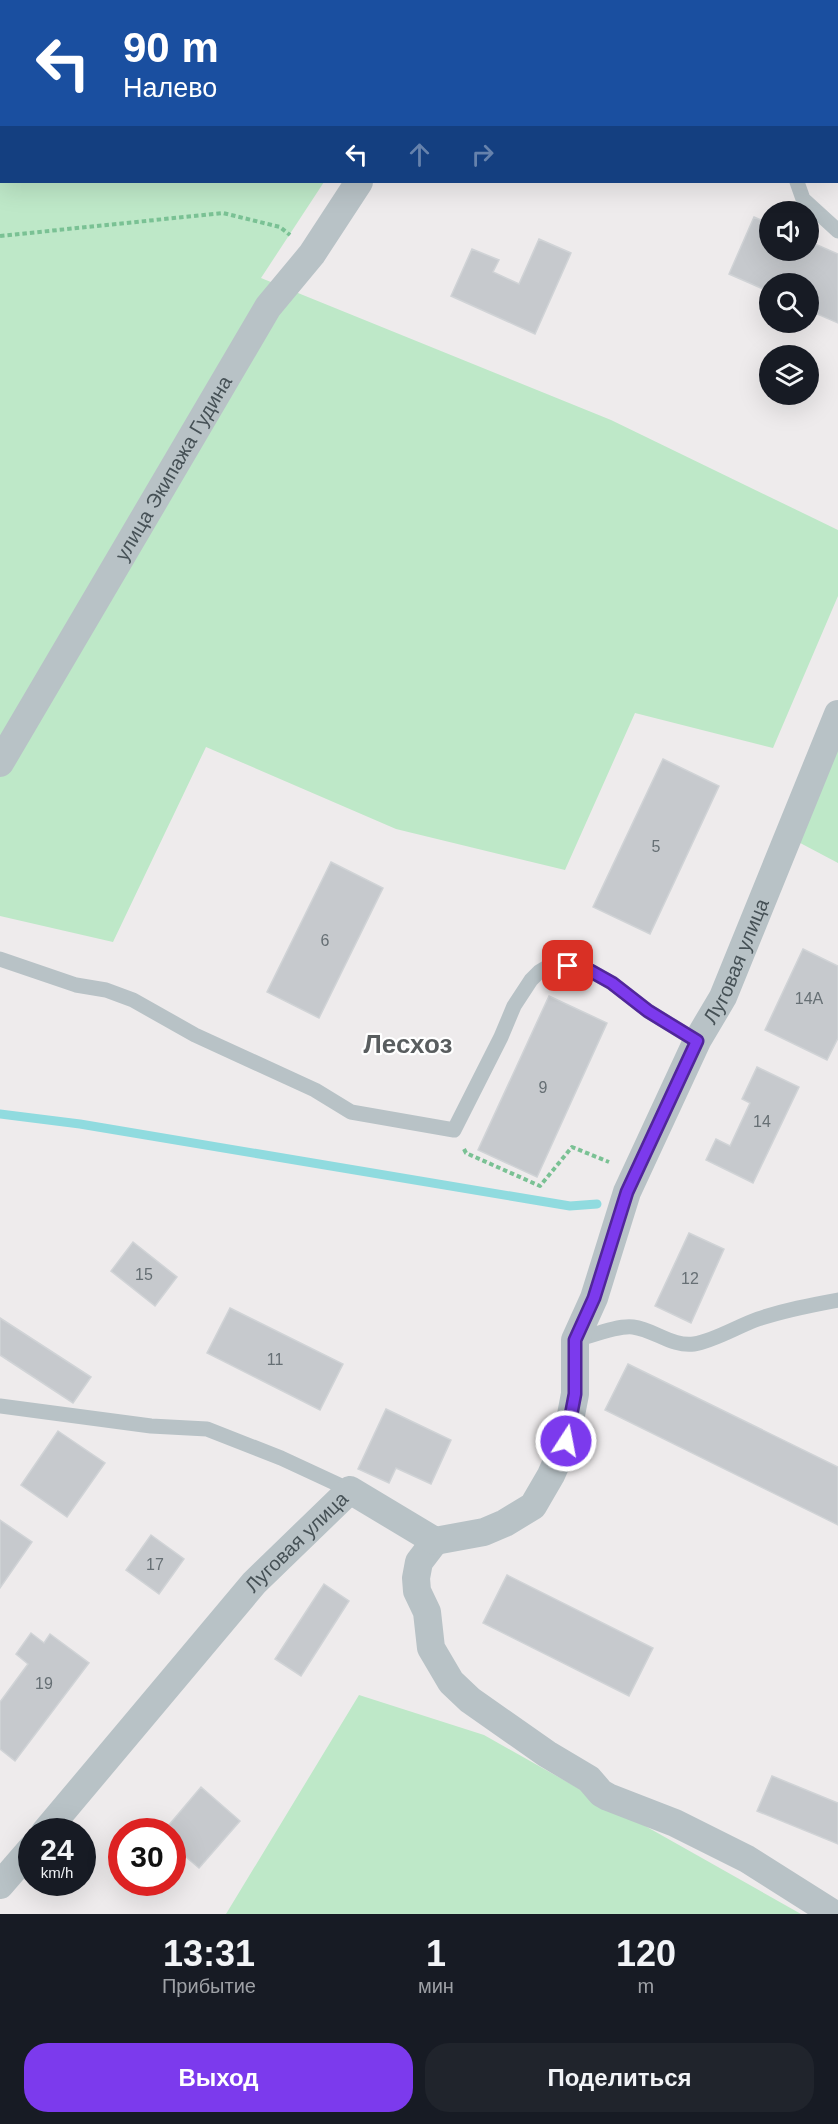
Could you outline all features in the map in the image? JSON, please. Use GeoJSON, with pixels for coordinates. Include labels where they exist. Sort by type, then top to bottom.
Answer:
{"type":"FeatureCollection","features":[{"type":"Feature","properties":{"kind":"street","name":"улица Экипажа Гудина"},"geometry":{"type":"LineString","coordinates":[[0,763],[268,307],[312,254],[358,183]]}},
{"type":"Feature","properties":{"kind":"street","name":"Луговая улица"},"geometry":{"type":"LineString","coordinates":[[57,1818],[254,1583],[350,1490],[435,1541],[484,1532],[505,1523],[533,1506],[551,1475],[566,1441],[575,1394],[575,1340],[594,1298],[627,1192],[697,1041],[723,997],[838,714]]}},
{"type":"Feature","properties":{"kind":"street"},"geometry":{"type":"LineString","coordinates":[[435,1541],[419,1562],[416,1578],[417,1590],[427,1612],[432,1648],[451,1682],[462,1694],[547,1754],[589,1779],[601,1793],[675,1822],[747,1859],[834,1914]]}},
{"type":"Feature","properties":{"kind":"street"},"geometry":{"type":"LineString","coordinates":[[0,1885],[18,1864]]}},
{"type":"Feature","properties":{"kind":"lane"},"geometry":{"type":"LineString","coordinates":[[797,183],[803,199],[838,231]]}},
{"type":"Feature","properties":{"kind":"lane"},"geometry":{"type":"LineString","coordinates":[[0,959],[76,985],[106,990],[133,1000],[195,1035],[315,1090],[351,1112],[454,1130],[501,1037],[514,1006],[531,980],[549,966],[587,969],[612,983],[648,1011],[697,1041]]}},
{"type":"Feature","properties":{"kind":"lane"},"geometry":{"type":"LineString","coordinates":[[575,1340],[629,1327],[642,1329],[669,1341],[695,1344],[758,1319],[791,1309],[838,1300]]}},
{"type":"Feature","properties":{"kind":"lane"},"geometry":{"type":"LineString","coordinates":[[0,1406],[151,1426],[207,1429],[281,1458],[350,1490]]}},
{"type":"Feature","properties":{"kind":"path"},"geometry":{"type":"LineString","coordinates":[[0,236],[223,213],[280,227],[312,254]]}},
{"type":"Feature","properties":{"kind":"path"},"geometry":{"type":"LineString","coordinates":[[454,1130],[466,1153],[540,1186],[572,1147],[636,1172]]}},
{"type":"Feature","properties":{"kind":"green space"},"geometry":{"type":"Polygon","coordinates":[[[0,183],[323,183],[261,278],[611,420],[838,530],[838,596],[773,748],[635,713],[565,870],[396,829],[206,747],[113,942],[0,916],[0,183]]]}},
{"type":"Feature","properties":{"kind":"green space"},"geometry":{"type":"Polygon","coordinates":[[[838,714],[838,863],[787,836],[838,714]]]}},
{"type":"Feature","properties":{"kind":"green space"},"geometry":{"type":"Polygon","coordinates":[[[359,1695],[484,1735],[801,1914],[226,1914],[359,1695]]]}},
{"type":"Feature","properties":{"kind":"building"},"geometry":{"type":"Polygon","coordinates":[[[754,217],[759,219],[759,261],[819,261],[819,246],[838,254],[838,323],[819,315],[819,273],[759,273],[759,287],[729,274],[754,217]]]}},
{"type":"Feature","properties":{"kind":"building"},"geometry":{"type":"Polygon","coordinates":[[[539,239],[571,253],[535,334],[451,296],[472,249],[499,260],[493,272],[519,284],[539,239]]]}},
{"type":"Feature","properties":{"kind":"building"},"geometry":{"type":"Polygon","coordinates":[[[663,759],[719,786],[650,934],[593,907],[663,759]]]}},
{"type":"Feature","properties":{"kind":"building"},"geometry":{"type":"Polygon","coordinates":[[[331,862],[383,888],[319,1018],[267,992],[331,862]]]}},
{"type":"Feature","properties":{"kind":"building"},"geometry":{"type":"Polygon","coordinates":[[[803,949],[838,966],[838,1038],[827,1060],[765,1030],[803,949]]]}},
{"type":"Feature","properties":{"kind":"building"},"geometry":{"type":"Polygon","coordinates":[[[549,996],[607,1023],[537,1177],[478,1150],[549,996]]]}},
{"type":"Feature","properties":{"kind":"building"},"geometry":{"type":"Polygon","coordinates":[[[757,1067],[799,1087],[753,1183],[706,1160],[716,1139],[730,1146],[750,1103],[742,1099],[757,1067]]]}},
{"type":"Feature","properties":{"kind":"building"},"geometry":{"type":"Polygon","coordinates":[[[689,1233],[724,1249],[691,1323],[655,1306],[689,1233]]]}},
{"type":"Feature","properties":{"kind":"building"},"geometry":{"type":"Polygon","coordinates":[[[133,1242],[177,1277],[155,1306],[111,1271],[133,1242]]]}},
{"type":"Feature","properties":{"kind":"building"},"geometry":{"type":"Polygon","coordinates":[[[230,1308],[343,1364],[320,1410],[207,1353],[230,1308]]]}},
{"type":"Feature","properties":{"kind":"building"},"geometry":{"type":"Polygon","coordinates":[[[0,1318],[91,1377],[73,1403],[0,1355],[0,1318]]]}},
{"type":"Feature","properties":{"kind":"building"},"geometry":{"type":"Polygon","coordinates":[[[628,1364],[838,1467],[838,1525],[605,1410],[628,1364]]]}},
{"type":"Feature","properties":{"kind":"building"},"geometry":{"type":"Polygon","coordinates":[[[386,1409],[451,1440],[431,1484],[396,1468],[389,1483],[358,1469],[386,1409]]]}},
{"type":"Feature","properties":{"kind":"building"},"geometry":{"type":"Polygon","coordinates":[[[58,1431],[105,1463],[67,1517],[21,1485],[58,1431]]]}},
{"type":"Feature","properties":{"kind":"building"},"geometry":{"type":"Polygon","coordinates":[[[0,1520],[32,1542],[0,1588],[0,1520]]]}},
{"type":"Feature","properties":{"kind":"building"},"geometry":{"type":"Polygon","coordinates":[[[151,1535],[184,1559],[159,1594],[126,1570],[151,1535]]]}},
{"type":"Feature","properties":{"kind":"building"},"geometry":{"type":"Polygon","coordinates":[[[507,1575],[653,1648],[629,1696],[483,1623],[507,1575]]]}},
{"type":"Feature","properties":{"kind":"building"},"geometry":{"type":"Polygon","coordinates":[[[324,1584],[349,1601],[301,1676],[275,1659],[324,1584]]]}},
{"type":"Feature","properties":{"kind":"building"},"geometry":{"type":"Polygon","coordinates":[[[31,1633],[44,1643],[50,1634],[89,1663],[15,1761],[0,1749],[0,1702],[28,1664],[16,1654],[31,1633]]]}},
{"type":"Feature","properties":{"kind":"building"},"geometry":{"type":"Polygon","coordinates":[[[772,1776],[838,1803],[838,1844],[757,1811],[772,1776]]]}},
{"type":"Feature","properties":{"kind":"building"},"geometry":{"type":"Polygon","coordinates":[[[201,1787],[240,1821],[199,1868],[186,1857],[186,1818],[175,1818],[201,1787]]]}},
{"type":"Feature","properties":{"kind":"waterway"},"geometry":{"type":"LineString","coordinates":[[0,1114],[80,1124],[570,1206],[597,1204]]}},
{"type":"Feature","properties":{"kind":"district","name":"Лесхоз"},"geometry":{"type":"Point","coordinates":[408,1044]}},
{"type":"Feature","properties":{"kind":"route"},"geometry":{"type":"LineString","coordinates":[[566,1441],[575,1394],[575,1340],[594,1298],[627,1192],[697,1041],[648,1011],[612,983],[587,969],[568,966]]}}]}
